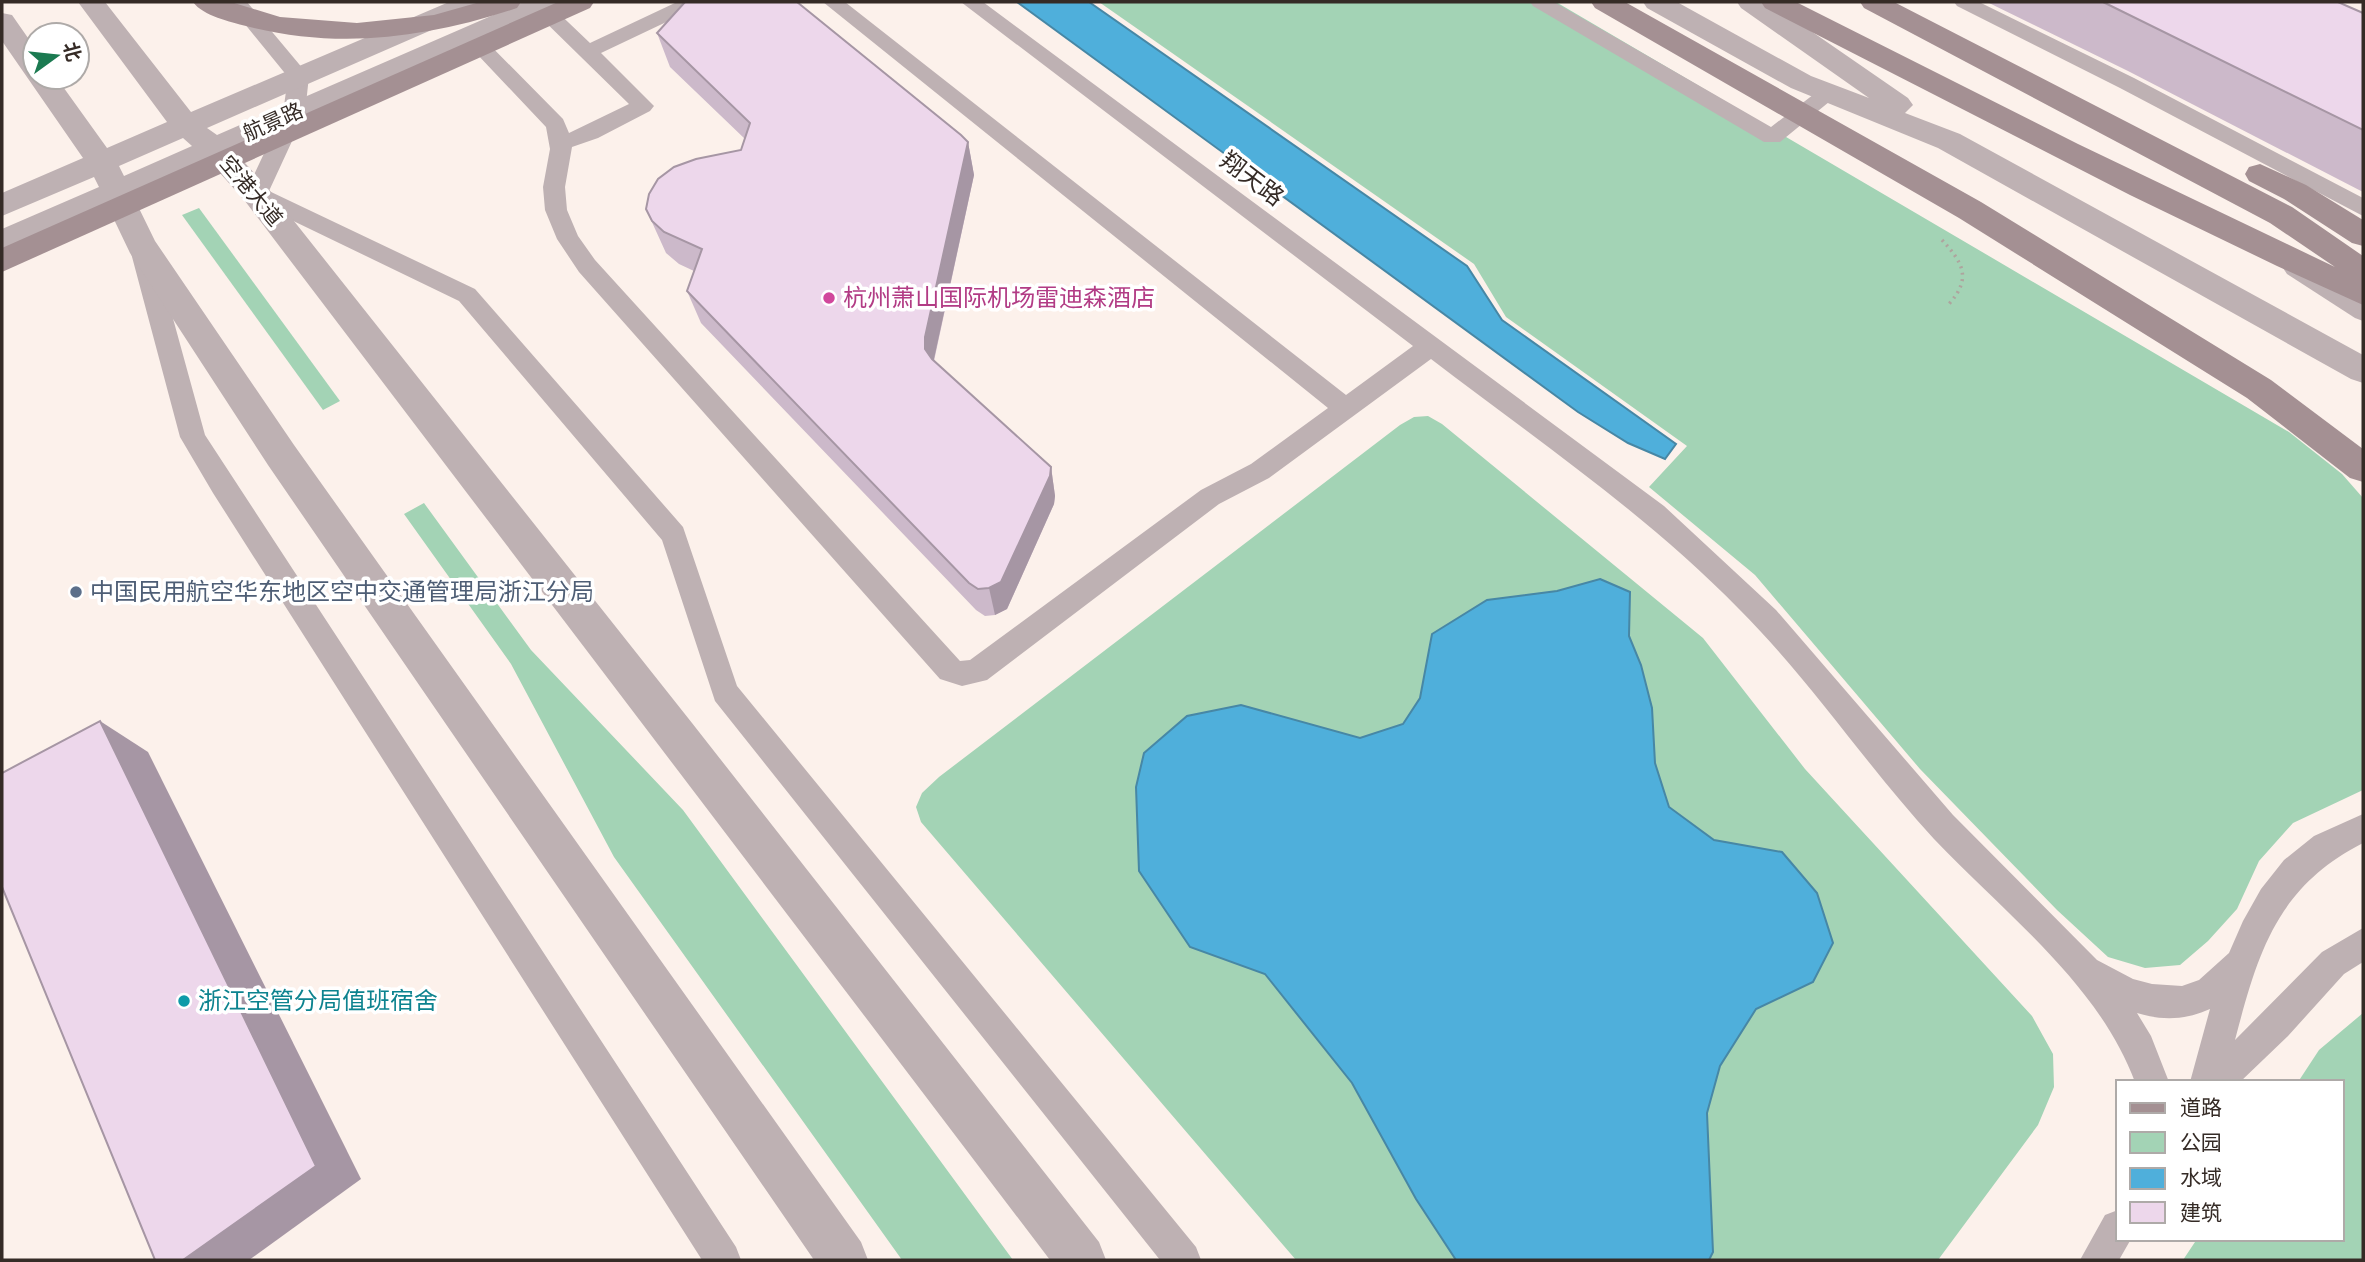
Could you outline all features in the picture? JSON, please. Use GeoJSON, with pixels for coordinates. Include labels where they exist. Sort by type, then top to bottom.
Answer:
{"type":"FeatureCollection","features":[{"type":"Feature","properties":{"kind":"main road"},"geometry":{"type":"LineString","coordinates":[[208,2],[267,24],[319,32],[379,29],[440,20],[507,2]]}},
{"type":"Feature","properties":{"kind":"main road"},"geometry":{"type":"LineString","coordinates":[[2,261],[580,2]]}},
{"type":"Feature","properties":{"kind":"main road"},"geometry":{"type":"LineString","coordinates":[[1605,2],[1970,210],[2259,390],[2363,468]]}},
{"type":"Feature","properties":{"kind":"main road"},"geometry":{"type":"LineString","coordinates":[[1775,2],[2261,247],[2363,293]]}},
{"type":"Feature","properties":{"kind":"main road"},"geometry":{"type":"LineString","coordinates":[[1812,2],[2019,127]]}},
{"type":"Feature","properties":{"kind":"main road"},"geometry":{"type":"LineString","coordinates":[[1874,2],[2281,215],[2342,255],[2363,273]]}},
{"type":"Feature","properties":{"kind":"main road"},"geometry":{"type":"LineString","coordinates":[[1921,2],[2295,192],[2363,235]]}},
{"type":"Feature","properties":{"kind":"street","name":"空港大道"},"geometry":{"type":"LineString","coordinates":[[91,2],[186,126],[214,148],[256,194],[687,747],[1081,1260]]}},
{"type":"Feature","properties":{"kind":"street"},"geometry":{"type":"LineString","coordinates":[[1657,2],[1801,82],[1949,141]]}},
{"type":"Feature","properties":{"kind":"street"},"geometry":{"type":"LineString","coordinates":[[1751,2],[1949,141],[2363,370]]}},
{"type":"Feature","properties":{"kind":"street","name":"航景路"},"geometry":{"type":"LineString","coordinates":[[2,242],[542,3]]}},
{"type":"Feature","properties":{"kind":"street","name":"航景路"},"geometry":{"type":"LineString","coordinates":[[2,205],[458,4]]}},
{"type":"Feature","properties":{"kind":"street"},"geometry":{"type":"LineString","coordinates":[[2,21],[21,48]]}},
{"type":"Feature","properties":{"kind":"street"},"geometry":{"type":"LineString","coordinates":[[51,91],[102,162],[118,191],[141,245],[281,455],[843,1260]]}},
{"type":"Feature","properties":{"kind":"lane"},"geometry":{"type":"LineString","coordinates":[[237,2],[299,76],[294,113],[256,194],[467,295],[501,333],[674,535],[724,692],[1183,1260]]}},
{"type":"Feature","properties":{"kind":"lane"},"geometry":{"type":"LineString","coordinates":[[587,51],[693,2]]}},
{"type":"Feature","properties":{"kind":"lane"},"geometry":{"type":"LineString","coordinates":[[833,2],[1345,408]]}},
{"type":"Feature","properties":{"kind":"lane","name":"翔天路"},"geometry":{"type":"LineString","coordinates":[[971,2],[1655,514],[1721,572],[1780,634],[1971,857],[2081,965]]}},
{"type":"Feature","properties":{"kind":"lane"},"geometry":{"type":"LineString","coordinates":[[1540,2],[1772,137],[1829,93]]}},
{"type":"Feature","properties":{"kind":"lane"},"geometry":{"type":"LineString","coordinates":[[1964,2],[2139,89],[2363,208]]}},
{"type":"Feature","properties":{"kind":"lane"},"geometry":{"type":"LineString","coordinates":[[542,3],[643,106],[590,133],[562,143]]}},
{"type":"Feature","properties":{"kind":"lane"},"geometry":{"type":"LineString","coordinates":[[469,35],[555,124],[563,151],[554,187],[556,211],[566,239],[621,304],[950,670],[962,674],[977,670],[1210,497],[1260,471],[1431,346]]}},
{"type":"Feature","properties":{"kind":"lane"},"geometry":{"type":"LineString","coordinates":[[141,245],[193,437],[723,1260]]}},
{"type":"Feature","properties":{"kind":"lane"},"geometry":{"type":"LineString","coordinates":[[2261,247],[2363,312]]}},
{"type":"Feature","properties":{"kind":"lane"},"geometry":{"type":"LineString","coordinates":[[2208,1080],[2240,965],[2268,902],[2301,862],[2345,835],[2363,828]]}},
{"type":"Feature","properties":{"kind":"lane"},"geometry":{"type":"LineString","coordinates":[[2217,1080],[2276,1024],[2333,963],[2363,944]]}},
{"type":"Feature","properties":{"kind":"lane"},"geometry":{"type":"LineString","coordinates":[[2081,965],[2116,989],[2149,1002],[2182,1002],[2211,992],[2240,965]]}},
{"type":"Feature","properties":{"kind":"lane"},"geometry":{"type":"LineString","coordinates":[[2081,965],[2135,1041],[2151,1080]]}},
{"type":"Feature","properties":{"kind":"lane"},"geometry":{"type":"LineString","coordinates":[[2098,1260],[2116,1231]]}},
{"type":"Feature","properties":{"kind":"green space"},"geometry":{"type":"Polygon","coordinates":[[[1099,2],[1556,2],[2289,432],[2342,474],[2363,498],[2363,790],[2293,823],[2259,861],[2237,909],[2208,941],[2180,965],[2145,968],[2108,957],[2057,910],[1920,769],[1755,575],[1649,487],[1687,446],[1506,317],[1474,264],[1099,2]]]}},
{"type":"Feature","properties":{"kind":"green space"},"geometry":{"type":"Polygon","coordinates":[[[199,208],[340,401],[323,410],[182,215],[199,208]]]}},
{"type":"Feature","properties":{"kind":"green space"},"geometry":{"type":"Polygon","coordinates":[[[1428,416],[1442,424],[1703,638],[1805,769],[2032,1016],[2053,1054],[2054,1087],[2038,1125],[1938,1260],[1296,1260],[921,822],[916,807],[922,793],[939,777],[1400,425],[1414,417],[1428,416]]]}},
{"type":"Feature","properties":{"kind":"green space"},"geometry":{"type":"Polygon","coordinates":[[[424,503],[531,650],[683,810],[1013,1260],[902,1260],[614,857],[511,664],[404,514],[424,503]]]}},
{"type":"Feature","properties":{"kind":"green space"},"geometry":{"type":"Polygon","coordinates":[[[2363,1013],[2363,1260],[2183,1260],[2196,1241],[2344,1241],[2344,1080],[2299,1080],[2319,1050],[2363,1013]]]}},
{"type":"Feature","properties":{"kind":"water"},"geometry":{"type":"Polygon","coordinates":[[[1017,2],[1089,2],[1467,266],[1502,320],[1676,444],[1665,459],[1628,443],[1578,412],[1017,2]]]}},
{"type":"Feature","properties":{"kind":"water"},"geometry":{"type":"Polygon","coordinates":[[[1600,579],[1630,592],[1629,636],[1641,665],[1652,708],[1655,763],[1669,807],[1714,840],[1782,852],[1817,893],[1833,943],[1813,982],[1756,1009],[1720,1066],[1707,1113],[1713,1252],[1709,1260],[1456,1260],[1416,1199],[1352,1083],[1265,974],[1190,947],[1139,871],[1136,787],[1144,753],[1187,716],[1241,705],[1360,738],[1403,724],[1420,698],[1432,634],[1487,600],[1557,591],[1600,579]]]}},
{"type":"Feature","properties":{"kind":"building","name":"杭州萧山国际机场雷迪森酒店"},"geometry":{"type":"Polygon","coordinates":[[[685,2],[797,2],[968,142],[925,337],[925,349],[932,359],[1051,467],[1050,476],[1001,582],[989,588],[978,589],[969,583],[687,291],[702,249],[664,232],[652,221],[646,209],[649,194],[658,179],[674,167],[696,159],[741,150],[750,123],[657,33],[685,2]]]}},
{"type":"Feature","properties":{"kind":"building"},"geometry":{"type":"Polygon","coordinates":[[[2103,2],[2338,2],[2363,13],[2363,130],[2103,2]]]}},
{"type":"Feature","properties":{"kind":"building","name":"浙江空管分局值班宿舍"},"geometry":{"type":"Polygon","coordinates":[[[100,721],[316,1166],[183,1260],[155,1260],[2,887],[2,773],[100,721]]]}},
{"type":"Feature","properties":{"kind":"place","name":"杭州萧山国际机场雷迪森酒店"},"geometry":{"type":"Point","coordinates":[829,298]}},
{"type":"Feature","properties":{"kind":"place","name":"中国民用航空华东地区空中交通管理局浙江分局"},"geometry":{"type":"Point","coordinates":[76,592]}},
{"type":"Feature","properties":{"kind":"place","name":"浙江空管分局值班宿舍"},"geometry":{"type":"Point","coordinates":[184,1001]}}]}
